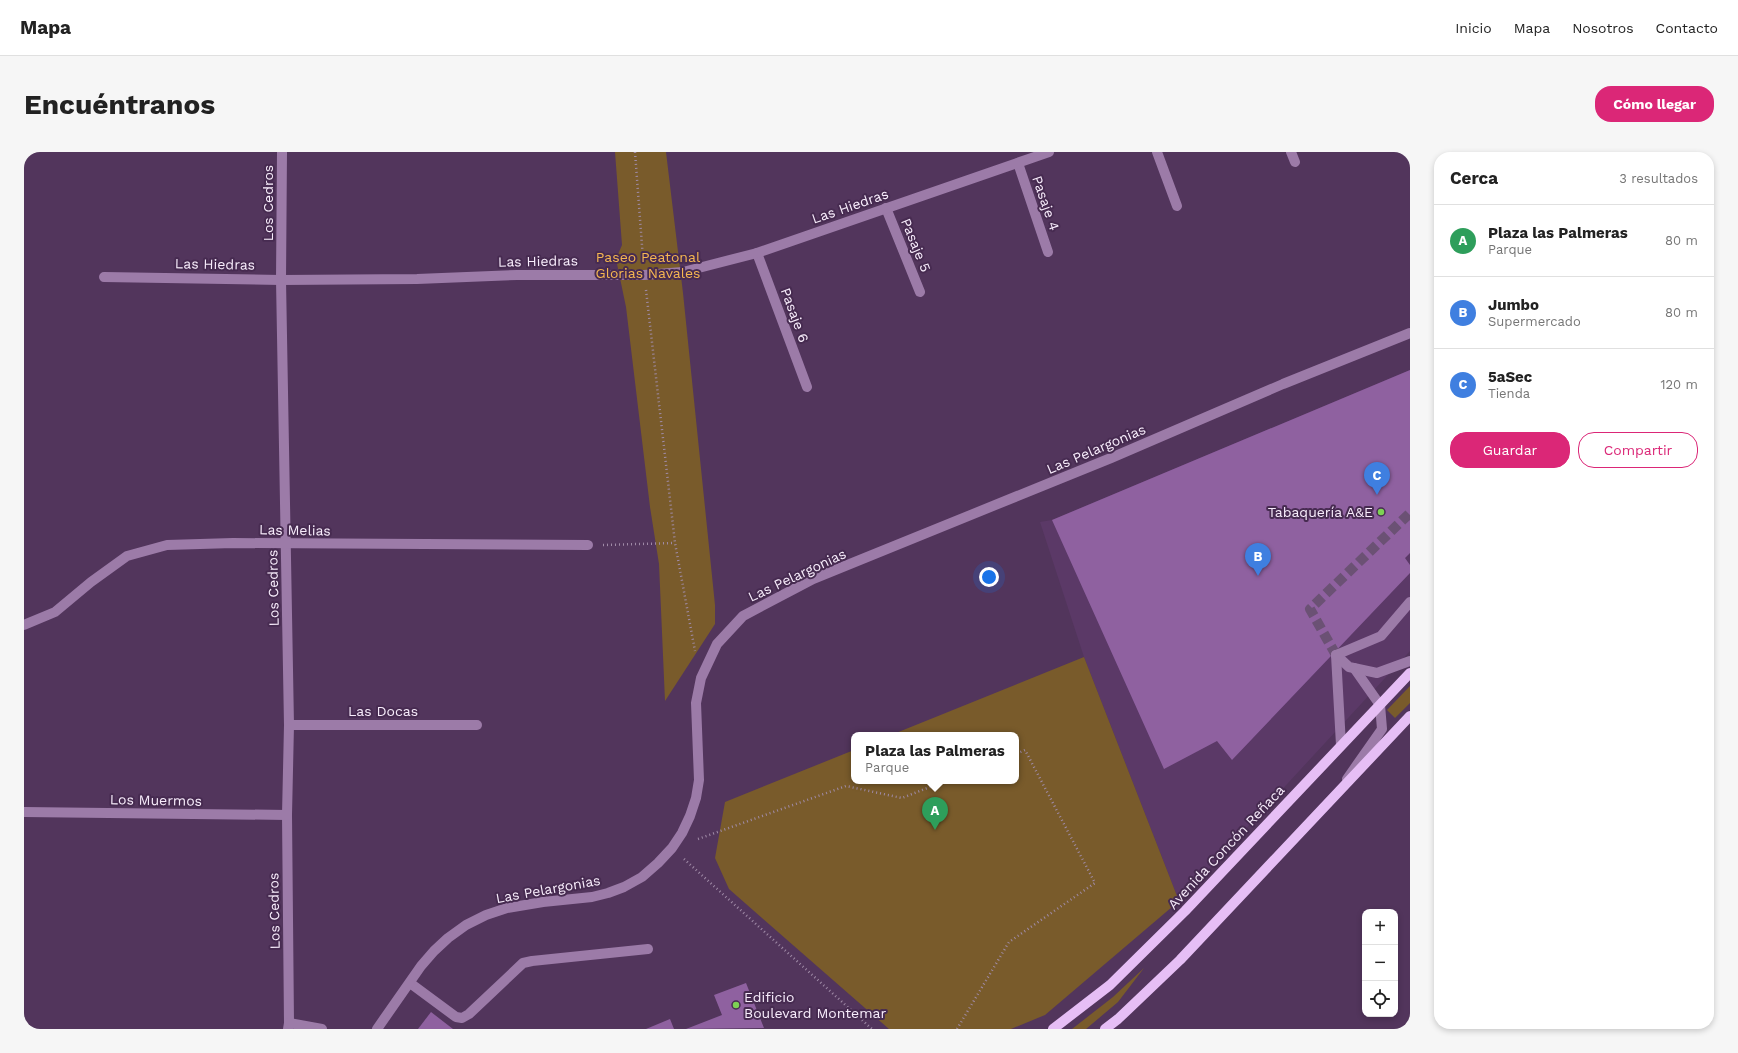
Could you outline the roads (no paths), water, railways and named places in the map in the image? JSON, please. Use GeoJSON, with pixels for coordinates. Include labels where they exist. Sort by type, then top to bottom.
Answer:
{"type":"FeatureCollection","features":[{"type":"Feature","properties":{"kind":"main road","name":"Avenida Concón Reñaca"},"geometry":{"type":"LineString","coordinates":[[1053,1029],[1110,985],[1185,911],[1410,673]]}},
{"type":"Feature","properties":{"kind":"main road"},"geometry":{"type":"LineString","coordinates":[[1105,1029],[1118,1019],[1180,960],[1410,716]]}},
{"type":"Feature","properties":{"kind":"street","name":"Los Cedros"},"geometry":{"type":"LineString","coordinates":[[282,152],[281,280],[289,725],[287,815],[288,1026],[322,1029]]}},
{"type":"Feature","properties":{"kind":"street","name":"Las Hiedras"},"geometry":{"type":"LineString","coordinates":[[104,277],[281,280],[417,279],[517,275],[644,275],[683,272],[757,253],[1049,152]]}},
{"type":"Feature","properties":{"kind":"street"},"geometry":{"type":"LineString","coordinates":[[1157,152],[1177,206]]}},
{"type":"Feature","properties":{"kind":"street","name":"Pasaje 4"},"geometry":{"type":"LineString","coordinates":[[1018,163],[1048,252]]}},
{"type":"Feature","properties":{"kind":"street","name":"Pasaje 5"},"geometry":{"type":"LineString","coordinates":[[886,208],[920,292]]}},
{"type":"Feature","properties":{"kind":"street","name":"Pasaje 6"},"geometry":{"type":"LineString","coordinates":[[757,253],[807,388]]}},
{"type":"Feature","properties":{"kind":"street","name":"Las Pelargonias"},"geometry":{"type":"LineString","coordinates":[[377,1029],[434,951],[448,938],[466,925],[486,915],[507,908],[543,902],[592,897],[608,893],[624,887],[642,877],[672,848],[682,833],[690,816],[696,798],[699,780],[696,703],[700,678],[717,644],[743,616],[813,579],[1111,458],[1283,384],[1410,333]]}},
{"type":"Feature","properties":{"kind":"street","name":"Las Melias"},"geometry":{"type":"LineString","coordinates":[[24,625],[55,612],[91,582],[127,556],[167,545],[286,543],[588,545]]}},
{"type":"Feature","properties":{"kind":"street"},"geometry":{"type":"LineString","coordinates":[[1336,655],[1381,636],[1410,602]]}},
{"type":"Feature","properties":{"kind":"street"},"geometry":{"type":"LineString","coordinates":[[1336,655],[1349,668],[1377,673],[1410,661]]}},
{"type":"Feature","properties":{"kind":"street"},"geometry":{"type":"LineString","coordinates":[[1336,655],[1341,745]]}},
{"type":"Feature","properties":{"kind":"street"},"geometry":{"type":"LineString","coordinates":[[1333,798],[1382,729],[1380,705],[1354,668]]}},
{"type":"Feature","properties":{"kind":"street","name":"Las Docas"},"geometry":{"type":"LineString","coordinates":[[289,725],[477,725]]}},
{"type":"Feature","properties":{"kind":"street","name":"Los Muermos"},"geometry":{"type":"LineString","coordinates":[[24,812],[287,815]]}},
{"type":"Feature","properties":{"kind":"street"},"geometry":{"type":"LineString","coordinates":[[410,983],[456,1017],[462,1018],[469,1014],[523,963],[648,949]]}},
{"type":"Feature","properties":{"kind":"tunnel"},"geometry":{"type":"LineString","coordinates":[[1336,655],[1310,609],[1410,513]]}},
{"type":"Feature","properties":{"kind":"place","name":"5aSec"},"geometry":{"type":"Point","coordinates":[1377,495]}},
{"type":"Feature","properties":{"kind":"place","name":"Tabaquería A&E"},"geometry":{"type":"Point","coordinates":[1381,512]}},
{"type":"Feature","properties":{"kind":"place","name":"Jumbo"},"geometry":{"type":"Point","coordinates":[1258,576]}},
{"type":"Feature","properties":{"kind":"place","name":"Plaza las Palmeras"},"geometry":{"type":"Point","coordinates":[935,830]}},
{"type":"Feature","properties":{"kind":"place","name":"Edificio Boulevard Montemar"},"geometry":{"type":"Point","coordinates":[736,1005]}},
{"type":"Feature","properties":{"kind":"park label","name":"Paseo Peatonal Glorias Navales"},"geometry":{"type":"Point","coordinates":[648,266]}}]}
